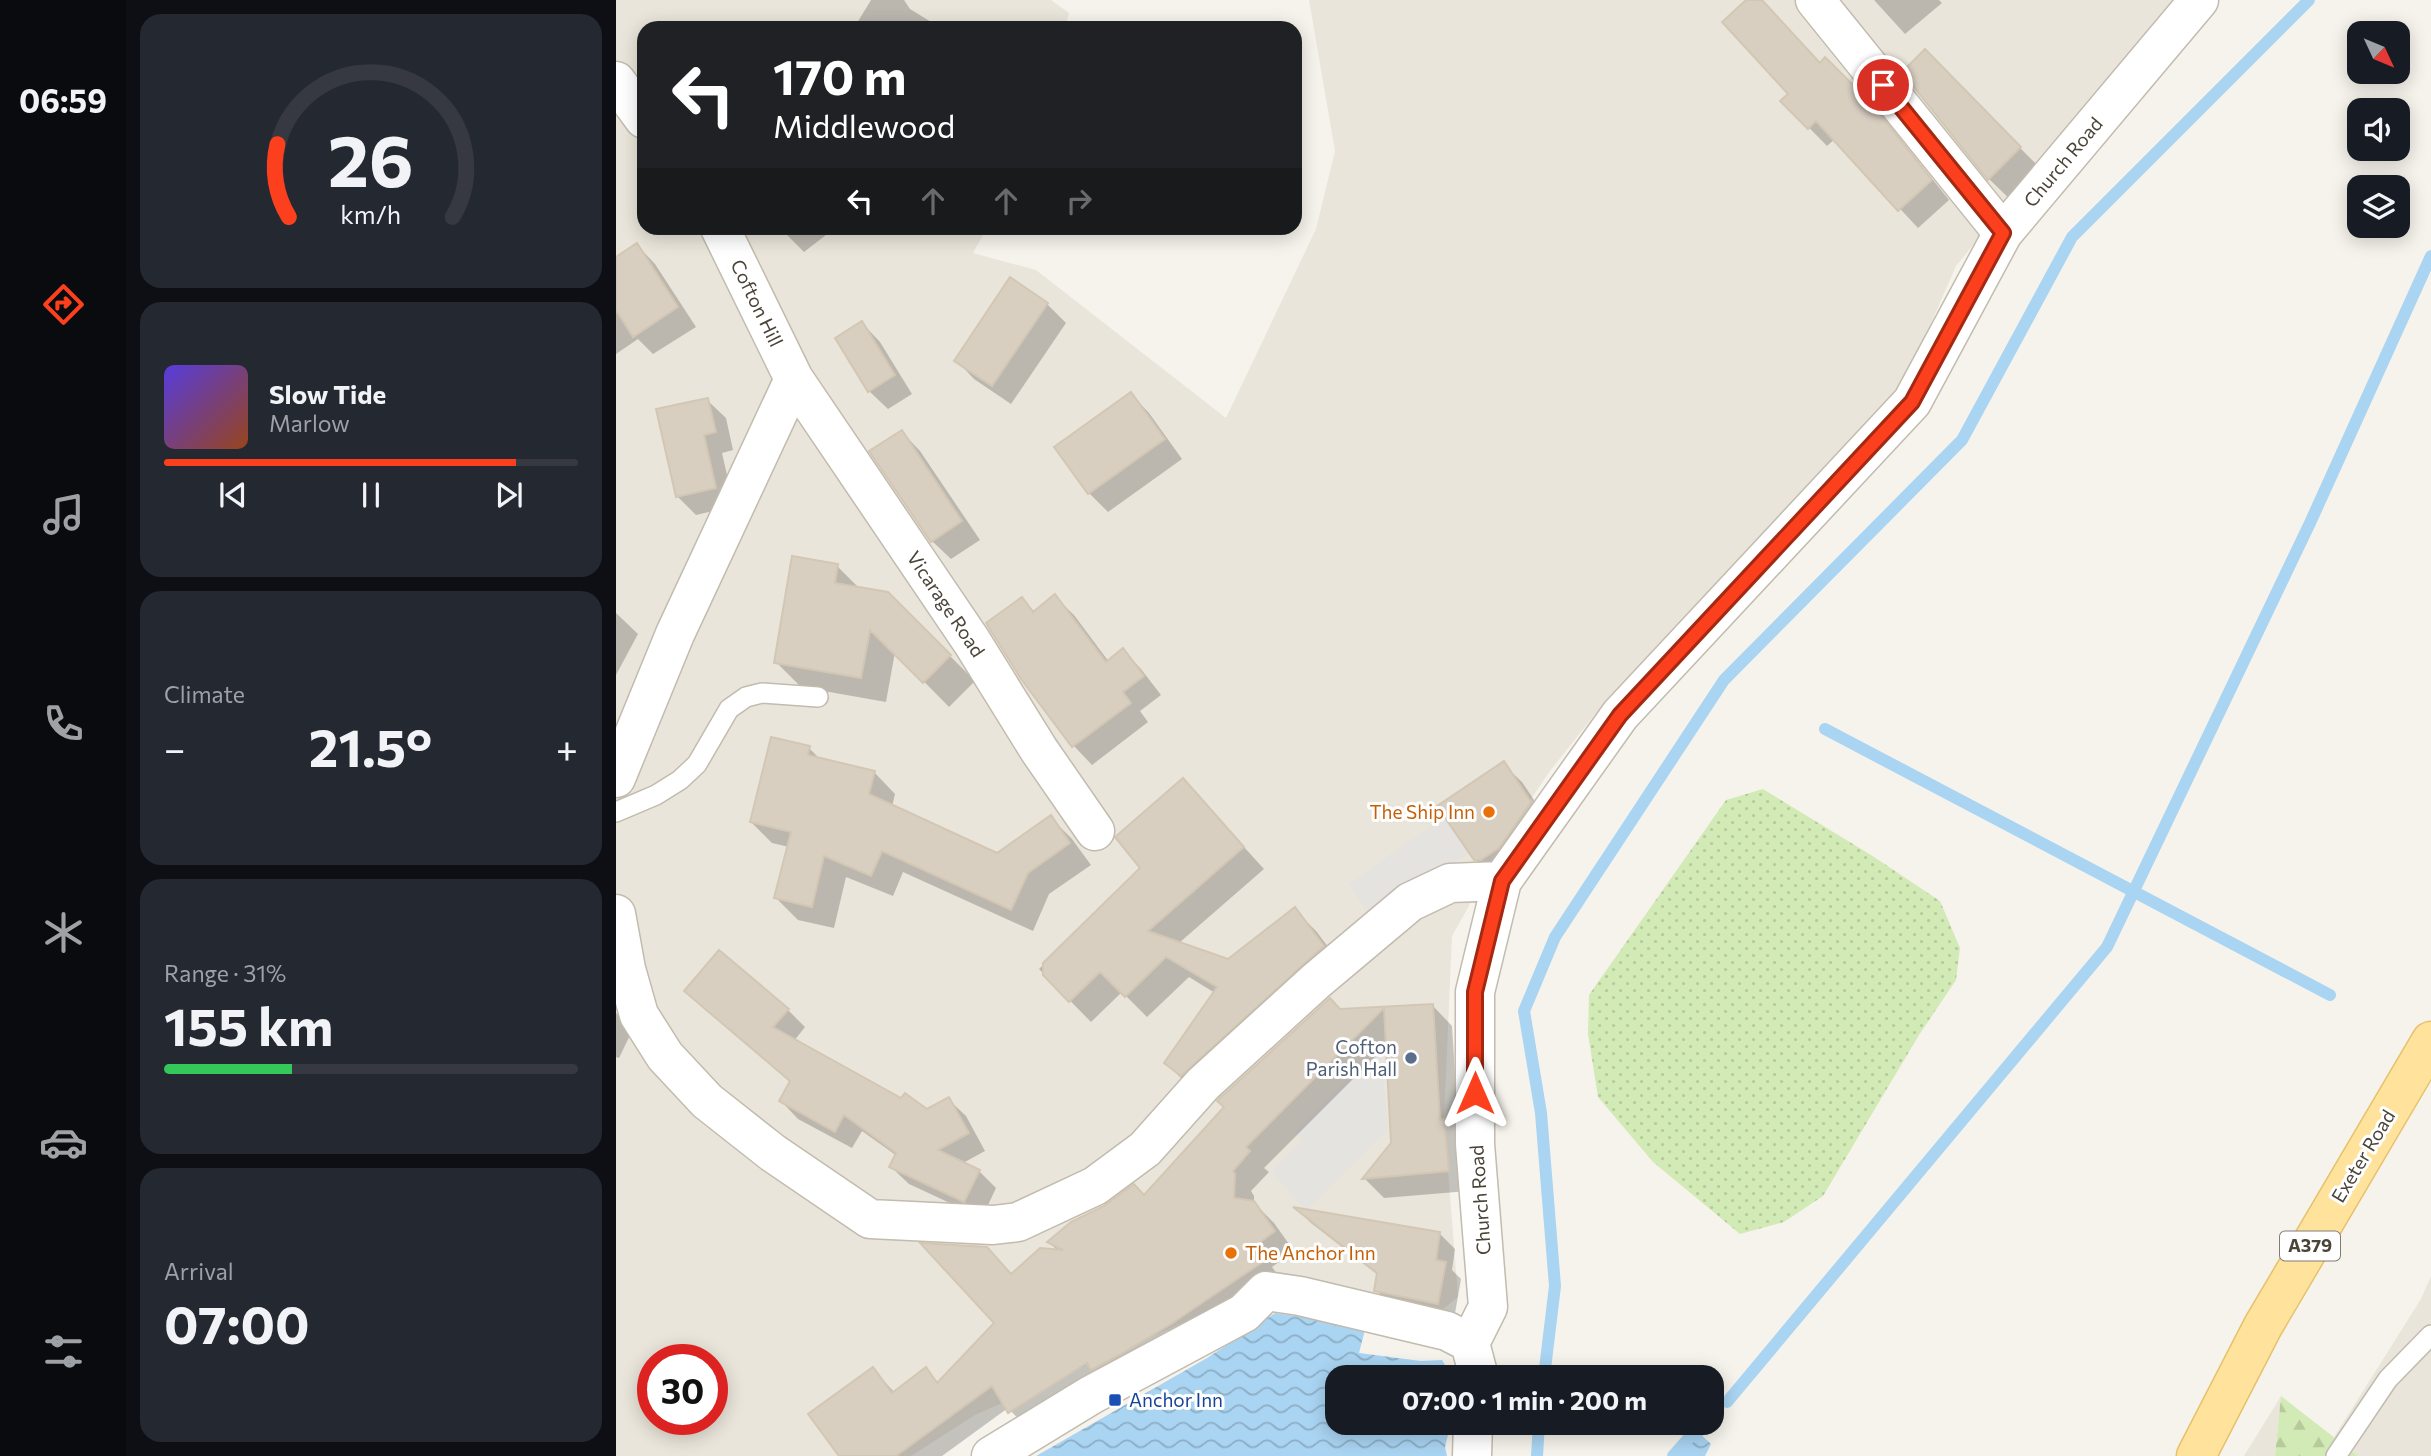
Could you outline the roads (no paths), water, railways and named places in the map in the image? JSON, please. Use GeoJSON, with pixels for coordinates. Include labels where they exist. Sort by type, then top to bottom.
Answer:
{"type":"FeatureCollection","features":[{"type":"Feature","properties":{"kind":"main road","name":"Exeter Road"},"geometry":{"type":"LineString","coordinates":[[2196,1456],[2263,1326],[2431,1041]]}},
{"type":"Feature","properties":{"kind":"street"},"geometry":{"type":"LineString","coordinates":[[1815,0],[2003,233]]}},
{"type":"Feature","properties":{"kind":"street","name":"Church Road"},"geometry":{"type":"LineString","coordinates":[[1474,1360],[1488,1307],[1475,1144],[1475,992],[1502,881],[1620,715],[1912,402],[2003,233],[2199,0]]}},
{"type":"Feature","properties":{"kind":"street"},"geometry":{"type":"LineString","coordinates":[[616,81],[637,110]]}},
{"type":"Feature","properties":{"kind":"street","name":"Cofton Hill"},"geometry":{"type":"LineString","coordinates":[[723,235],[794,379]]}},
{"type":"Feature","properties":{"kind":"street"},"geometry":{"type":"LineString","coordinates":[[616,776],[675,634],[794,379]]}},
{"type":"Feature","properties":{"kind":"street","name":"Vicarage Road"},"geometry":{"type":"LineString","coordinates":[[794,379],[972,642],[1039,750],[1095,831]]}},
{"type":"Feature","properties":{"kind":"street"},"geometry":{"type":"LineString","coordinates":[[616,914],[626,969],[639,1015],[665,1056],[707,1101],[773,1153],[870,1219],[993,1225],[1018,1222],[1096,1186],[1145,1149],[1203,1084],[1316,981],[1410,902],[1450,883],[1502,881]]}},
{"type":"Feature","properties":{"kind":"street"},"geometry":{"type":"LineString","coordinates":[[991,1456],[1091,1395],[1244,1313],[1266,1291],[1300,1296],[1447,1331],[1474,1360]]}},
{"type":"Feature","properties":{"kind":"street"},"geometry":{"type":"LineString","coordinates":[[1472,1456],[1473,1435]]}},
{"type":"Feature","properties":{"kind":"lane"},"geometry":{"type":"LineString","coordinates":[[616,812],[656,795],[680,780],[697,764],[729,709],[746,697],[762,693],[818,697]]}},
{"type":"Feature","properties":{"kind":"lane"},"geometry":{"type":"LineString","coordinates":[[2336,1456],[2388,1379],[2431,1335]]}},
{"type":"Feature","properties":{"kind":"water"},"geometry":{"type":"Polygon","coordinates":[[[1275,1313],[1366,1326],[1359,1353],[1421,1361],[1442,1360],[1445,1365],[1325,1365],[1325,1435],[1448,1435],[1445,1447],[1447,1456],[1036,1456],[1207,1358],[1275,1313]]]}},
{"type":"Feature","properties":{"kind":"water"},"geometry":{"type":"Polygon","coordinates":[[[1692,1435],[1701,1435],[1711,1444],[1705,1456],[1673,1456],[1692,1435]]]}},
{"type":"Feature","properties":{"kind":"waterway"},"geometry":{"type":"LineString","coordinates":[[1545,1365],[1555,1286],[1541,1113],[1524,1011],[1555,937],[1724,680],[1962,440],[2072,237],[2309,0]]}},
{"type":"Feature","properties":{"kind":"waterway"},"geometry":{"type":"LineString","coordinates":[[1727,1402],[2107,947],[2310,523],[2431,256]]}},
{"type":"Feature","properties":{"kind":"waterway"},"geometry":{"type":"LineString","coordinates":[[1825,729],[2330,995]]}},
{"type":"Feature","properties":{"kind":"waterway"},"geometry":{"type":"LineString","coordinates":[[1537,1456],[1538,1435]]}},
{"type":"Feature","properties":{"kind":"waterway"},"geometry":{"type":"LineString","coordinates":[[1673,1456],[1692,1435]]}},
{"type":"Feature","properties":{"kind":"place","name":"The Ship Inn"},"geometry":{"type":"Point","coordinates":[1489,812]}},
{"type":"Feature","properties":{"kind":"place","name":"Cofton Parish Hall"},"geometry":{"type":"Point","coordinates":[1411,1058]}},
{"type":"Feature","properties":{"kind":"place","name":"The Anchor Inn"},"geometry":{"type":"Point","coordinates":[1231,1253]}},
{"type":"Feature","properties":{"kind":"place","name":"Anchor Inn"},"geometry":{"type":"Point","coordinates":[1115,1400]}}]}
